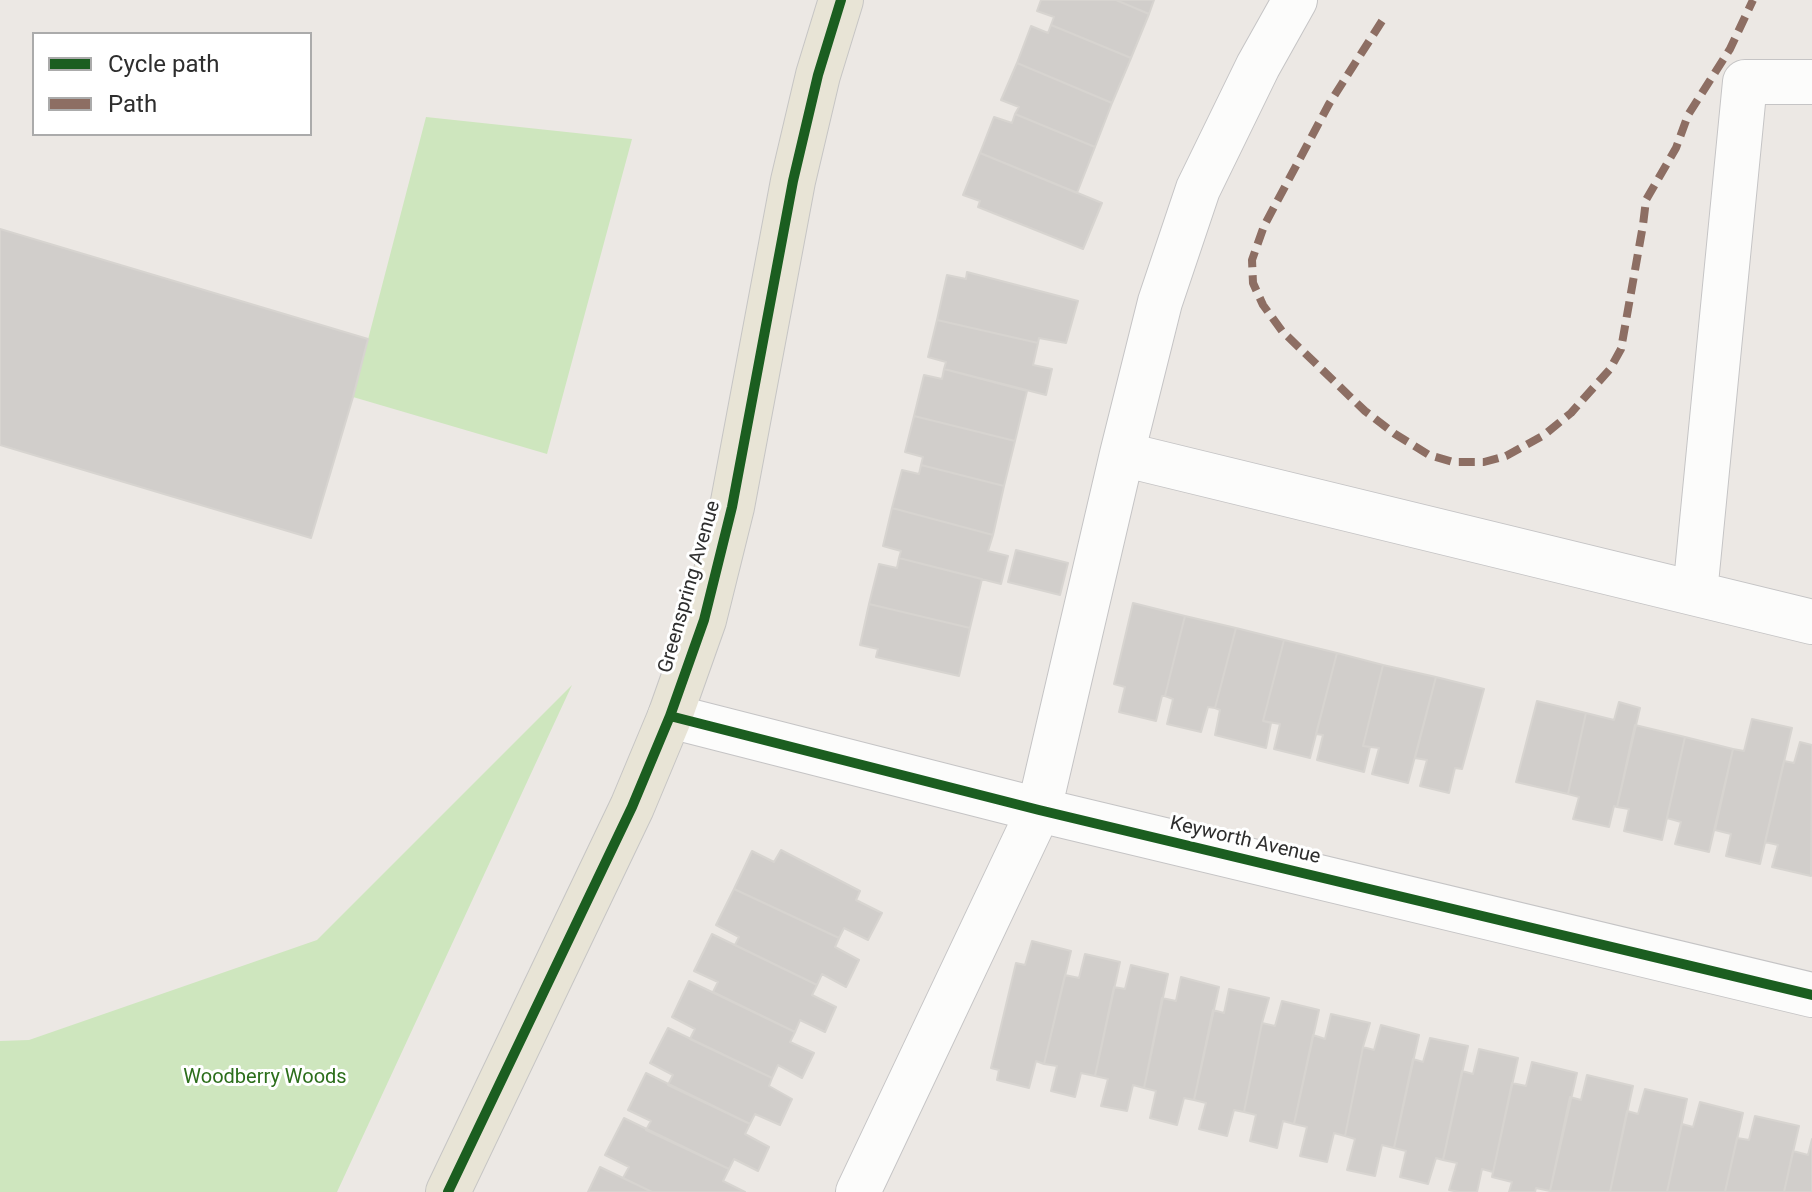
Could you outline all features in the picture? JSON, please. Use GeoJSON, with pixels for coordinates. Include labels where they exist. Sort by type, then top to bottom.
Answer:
{"type":"FeatureCollection","features":[{"type":"Feature","properties":{"kind":"main road","name":"Greenspring Avenue"},"geometry":{"type":"LineString","coordinates":[[448,1192],[632,807],[670,716],[704,620],[732,507],[793,181],[818,75],[841,0]]}},
{"type":"Feature","properties":{"kind":"street"},"geometry":{"type":"LineString","coordinates":[[858,1192],[1039,810],[1160,302],[1198,189],[1258,66],[1295,0]]}},
{"type":"Feature","properties":{"kind":"street"},"geometry":{"type":"LineString","coordinates":[[1695,593],[1745,82],[1812,82]]}},
{"type":"Feature","properties":{"kind":"street"},"geometry":{"type":"LineString","coordinates":[[1122,454],[1812,622]]}},
{"type":"Feature","properties":{"kind":"street","name":"Keyworth Avenue"},"geometry":{"type":"LineString","coordinates":[[670,716],[1039,810],[1812,995]]}},
{"type":"Feature","properties":{"kind":"green space"},"geometry":{"type":"Polygon","coordinates":[[[426,117],[632,139],[547,454],[353,397],[426,117]]]}},
{"type":"Feature","properties":{"kind":"green space","name":"Woodberry Woods"},"geometry":{"type":"Polygon","coordinates":[[[572,685],[337,1192],[0,1192],[0,1041],[29,1040],[317,940],[572,685]]]}},
{"type":"Feature","properties":{"kind":"building"},"geometry":{"type":"Polygon","coordinates":[[[1041,0],[1116,0],[1149,14],[1131,58],[1051,25],[1054,17],[1037,11],[1041,0]]]}},
{"type":"Feature","properties":{"kind":"building"},"geometry":{"type":"Polygon","coordinates":[[[1116,0],[1154,0],[1149,14],[1116,0]]]}},
{"type":"Feature","properties":{"kind":"building"},"geometry":{"type":"Polygon","coordinates":[[[1051,25],[1131,58],[1112,103],[1017,63],[1031,26],[1048,33],[1051,25]]]}},
{"type":"Feature","properties":{"kind":"building"},"geometry":{"type":"Polygon","coordinates":[[[1017,63],[1112,103],[1095,147],[1015,114],[1019,107],[1001,100],[1017,63]]]}},
{"type":"Feature","properties":{"kind":"building"},"geometry":{"type":"Polygon","coordinates":[[[1015,114],[1095,147],[1077,193],[980,153],[994,117],[1012,123],[1015,114]]]}},
{"type":"Feature","properties":{"kind":"building"},"geometry":{"type":"Polygon","coordinates":[[[980,153],[1102,203],[1083,249],[978,207],[980,201],[963,195],[980,153]]]}},
{"type":"Feature","properties":{"kind":"building"},"geometry":{"type":"Polygon","coordinates":[[[0,229],[368,339],[311,538],[0,445],[0,229]]]}},
{"type":"Feature","properties":{"kind":"building"},"geometry":{"type":"Polygon","coordinates":[[[967,272],[1078,301],[1066,343],[1039,338],[1038,343],[937,320],[947,275],[966,279],[967,272]]]}},
{"type":"Feature","properties":{"kind":"building"},"geometry":{"type":"Polygon","coordinates":[[[937,320],[1038,343],[1033,365],[1052,369],[1046,395],[944,369],[946,362],[928,357],[937,320]]]}},
{"type":"Feature","properties":{"kind":"building"},"geometry":{"type":"Polygon","coordinates":[[[944,369],[1027,391],[1015,441],[914,416],[924,375],[942,379],[944,369]]]}},
{"type":"Feature","properties":{"kind":"building"},"geometry":{"type":"Polygon","coordinates":[[[914,416],[1015,441],[1004,486],[921,465],[923,457],[905,452],[914,416]]]}},
{"type":"Feature","properties":{"kind":"building"},"geometry":{"type":"Polygon","coordinates":[[[921,465],[1004,486],[993,535],[892,508],[902,470],[919,474],[921,465]]]}},
{"type":"Feature","properties":{"kind":"building"},"geometry":{"type":"Polygon","coordinates":[[[892,508],[993,535],[988,551],[1008,556],[1001,584],[899,558],[901,551],[883,546],[892,508]]]}},
{"type":"Feature","properties":{"kind":"building"},"geometry":{"type":"Polygon","coordinates":[[[1016,550],[1068,563],[1060,595],[1008,582],[1016,550]]]}},
{"type":"Feature","properties":{"kind":"building"},"geometry":{"type":"Polygon","coordinates":[[[899,558],[982,579],[970,628],[869,604],[879,564],[897,568],[899,558]]]}},
{"type":"Feature","properties":{"kind":"building"},"geometry":{"type":"Polygon","coordinates":[[[1133,603],[1185,616],[1156,721],[1119,712],[1125,687],[1114,684],[1133,603]]]}},
{"type":"Feature","properties":{"kind":"building"},"geometry":{"type":"Polygon","coordinates":[[[869,604],[970,628],[959,676],[876,657],[878,649],[860,645],[869,604]]]}},
{"type":"Feature","properties":{"kind":"building"},"geometry":{"type":"Polygon","coordinates":[[[1185,616],[1236,628],[1215,708],[1208,707],[1201,732],[1167,724],[1173,699],[1165,696],[1185,616]]]}},
{"type":"Feature","properties":{"kind":"building"},"geometry":{"type":"Polygon","coordinates":[[[1236,628],[1284,640],[1263,721],[1271,723],[1266,748],[1215,735],[1220,710],[1215,708],[1236,628]]]}},
{"type":"Feature","properties":{"kind":"building"},"geometry":{"type":"Polygon","coordinates":[[[1284,640],[1337,653],[1310,758],[1274,749],[1280,724],[1263,721],[1284,640]]]}},
{"type":"Feature","properties":{"kind":"building"},"geometry":{"type":"Polygon","coordinates":[[[1337,653],[1383,665],[1363,746],[1370,747],[1364,772],[1317,760],[1323,735],[1316,734],[1337,653]]]}},
{"type":"Feature","properties":{"kind":"building"},"geometry":{"type":"Polygon","coordinates":[[[1383,665],[1436,677],[1408,783],[1372,774],[1379,748],[1363,746],[1383,665]]]}},
{"type":"Feature","properties":{"kind":"building"},"geometry":{"type":"Polygon","coordinates":[[[1436,677],[1484,689],[1462,769],[1455,768],[1449,793],[1420,786],[1427,760],[1415,758],[1436,677]]]}},
{"type":"Feature","properties":{"kind":"building"},"geometry":{"type":"Polygon","coordinates":[[[1537,701],[1586,713],[1568,794],[1516,782],[1537,701]]]}},
{"type":"Feature","properties":{"kind":"building"},"geometry":{"type":"Polygon","coordinates":[[[1619,702],[1640,708],[1617,807],[1614,806],[1609,827],[1573,819],[1579,797],[1568,794],[1586,713],[1614,720],[1619,702]]]}},
{"type":"Feature","properties":{"kind":"building"},"geometry":{"type":"Polygon","coordinates":[[[1752,719],[1792,728],[1760,864],[1726,856],[1731,834],[1715,830],[1733,749],[1744,751],[1752,719]]]}},
{"type":"Feature","properties":{"kind":"building"},"geometry":{"type":"Polygon","coordinates":[[[1635,725],[1685,737],[1662,840],[1624,831],[1629,809],[1617,807],[1635,725]]]}},
{"type":"Feature","properties":{"kind":"building"},"geometry":{"type":"Polygon","coordinates":[[[1685,737],[1733,749],[1709,852],[1675,844],[1681,822],[1667,818],[1685,737]]]}},
{"type":"Feature","properties":{"kind":"building"},"geometry":{"type":"Polygon","coordinates":[[[1800,742],[1812,745],[1811,876],[1772,867],[1778,845],[1765,842],[1784,761],[1794,763],[1800,742]]]}},
{"type":"Feature","properties":{"kind":"building"},"geometry":{"type":"Polygon","coordinates":[[[781,850],[860,891],[856,900],[882,913],[868,940],[844,928],[839,938],[734,889],[752,851],[774,862],[781,850]]]}},
{"type":"Feature","properties":{"kind":"building"},"geometry":{"type":"Polygon","coordinates":[[[734,889],[839,938],[835,947],[859,960],[846,987],[822,974],[817,985],[735,945],[739,937],[716,925],[734,889]]]}},
{"type":"Feature","properties":{"kind":"building"},"geometry":{"type":"Polygon","coordinates":[[[712,934],[817,985],[812,995],[836,1007],[825,1032],[800,1020],[795,1032],[713,992],[718,982],[694,971],[712,934]]]}},
{"type":"Feature","properties":{"kind":"building"},"geometry":{"type":"Polygon","coordinates":[[[1032,941],[1071,951],[1044,1064],[1036,1061],[1029,1088],[997,1080],[999,1070],[991,1068],[1016,963],[1025,965],[1032,941]]]}},
{"type":"Feature","properties":{"kind":"building"},"geometry":{"type":"Polygon","coordinates":[[[1085,954],[1120,962],[1095,1076],[1081,1073],[1075,1097],[1051,1091],[1057,1066],[1044,1064],[1065,975],[1079,978],[1085,954]]]}},
{"type":"Feature","properties":{"kind":"building"},"geometry":{"type":"Polygon","coordinates":[[[1131,965],[1168,974],[1144,1088],[1133,1085],[1127,1111],[1101,1106],[1108,1079],[1095,1076],[1114,987],[1125,989],[1131,965]]]}},
{"type":"Feature","properties":{"kind":"building"},"geometry":{"type":"Polygon","coordinates":[[[1181,977],[1219,987],[1194,1100],[1184,1098],[1177,1125],[1150,1118],[1156,1091],[1144,1088],[1162,998],[1176,1001],[1181,977]]]}},
{"type":"Feature","properties":{"kind":"building"},"geometry":{"type":"Polygon","coordinates":[[[689,981],[795,1032],[790,1042],[814,1053],[802,1078],[778,1065],[772,1078],[690,1039],[695,1029],[672,1017],[689,981]]]}},
{"type":"Feature","properties":{"kind":"building"},"geometry":{"type":"Polygon","coordinates":[[[1229,989],[1269,998],[1244,1112],[1234,1110],[1227,1136],[1199,1129],[1206,1103],[1194,1100],[1213,1010],[1224,1013],[1229,989]]]}},
{"type":"Feature","properties":{"kind":"building"},"geometry":{"type":"Polygon","coordinates":[[[1282,1001],[1319,1010],[1294,1124],[1283,1121],[1277,1148],[1250,1141],[1256,1115],[1244,1112],[1262,1023],[1275,1026],[1282,1001]]]}},
{"type":"Feature","properties":{"kind":"building"},"geometry":{"type":"Polygon","coordinates":[[[1331,1014],[1370,1023],[1345,1136],[1334,1133],[1327,1162],[1300,1156],[1307,1127],[1294,1124],[1313,1035],[1325,1039],[1331,1014]]]}},
{"type":"Feature","properties":{"kind":"building"},"geometry":{"type":"Polygon","coordinates":[[[1381,1025],[1419,1035],[1394,1148],[1382,1145],[1375,1176],[1347,1170],[1355,1139],[1345,1136],[1363,1047],[1374,1050],[1381,1025]]]}},
{"type":"Feature","properties":{"kind":"building"},"geometry":{"type":"Polygon","coordinates":[[[668,1028],[772,1078],[769,1086],[792,1099],[780,1125],[755,1114],[750,1124],[668,1085],[673,1075],[650,1063],[668,1028]]]}},
{"type":"Feature","properties":{"kind":"building"},"geometry":{"type":"Polygon","coordinates":[[[1430,1038],[1468,1046],[1443,1160],[1436,1158],[1428,1184],[1400,1177],[1406,1151],[1394,1148],[1413,1059],[1423,1062],[1430,1038]]]}},
{"type":"Feature","properties":{"kind":"building"},"geometry":{"type":"Polygon","coordinates":[[[1479,1049],[1518,1058],[1493,1172],[1482,1169],[1477,1192],[1459,1192],[1449,1190],[1457,1163],[1443,1160],[1462,1071],[1473,1074],[1479,1049]]]}},
{"type":"Feature","properties":{"kind":"building"},"geometry":{"type":"Polygon","coordinates":[[[1532,1062],[1577,1073],[1550,1191],[1536,1188],[1535,1192],[1509,1192],[1512,1182],[1492,1177],[1512,1083],[1526,1086],[1532,1062]]]}},
{"type":"Feature","properties":{"kind":"building"},"geometry":{"type":"Polygon","coordinates":[[[646,1073],[750,1124],[745,1134],[769,1147],[758,1171],[734,1159],[729,1169],[646,1130],[651,1121],[628,1110],[646,1073]]]}},
{"type":"Feature","properties":{"kind":"building"},"geometry":{"type":"Polygon","coordinates":[[[1587,1075],[1633,1086],[1610,1192],[1550,1191],[1570,1097],[1581,1100],[1587,1075]]]}},
{"type":"Feature","properties":{"kind":"building"},"geometry":{"type":"Polygon","coordinates":[[[1645,1089],[1687,1099],[1667,1192],[1610,1192],[1627,1111],[1638,1114],[1645,1089]]]}},
{"type":"Feature","properties":{"kind":"building"},"geometry":{"type":"Polygon","coordinates":[[[1700,1102],[1743,1113],[1725,1192],[1667,1192],[1682,1124],[1693,1127],[1700,1102]]]}},
{"type":"Feature","properties":{"kind":"building"},"geometry":{"type":"Polygon","coordinates":[[[1755,1116],[1799,1126],[1784,1192],[1725,1192],[1737,1138],[1749,1140],[1755,1116]]]}},
{"type":"Feature","properties":{"kind":"building"},"geometry":{"type":"Polygon","coordinates":[[[624,1118],[729,1169],[723,1181],[745,1192],[652,1192],[623,1178],[629,1167],[605,1155],[624,1118]]]}},
{"type":"Feature","properties":{"kind":"building"},"geometry":{"type":"Polygon","coordinates":[[[1812,1139],[1812,1192],[1784,1192],[1793,1151],[1808,1155],[1812,1139]]]}},
{"type":"Feature","properties":{"kind":"building"},"geometry":{"type":"Polygon","coordinates":[[[600,1167],[623,1178],[652,1192],[588,1192],[600,1167]]]}},
{"type":"Feature","properties":{"kind":"marked path"},"geometry":{"type":"LineString","coordinates":[[1382,21],[1329,104],[1264,226],[1252,260],[1253,283],[1263,305],[1282,331],[1365,411],[1429,455],[1453,462],[1484,462],[1506,456],[1544,435],[1571,413],[1610,369],[1621,349],[1646,200],[1676,148],[1688,115],[1730,49],[1753,0]]}},
{"type":"Feature","properties":{"kind":"cycle path"},"geometry":{"type":"LineString","coordinates":[[448,1192],[632,807],[670,716],[704,620],[732,507],[793,181],[818,75],[841,0]]}},
{"type":"Feature","properties":{"kind":"cycle path"},"geometry":{"type":"LineString","coordinates":[[670,716],[1039,810],[1812,995]]}}]}
